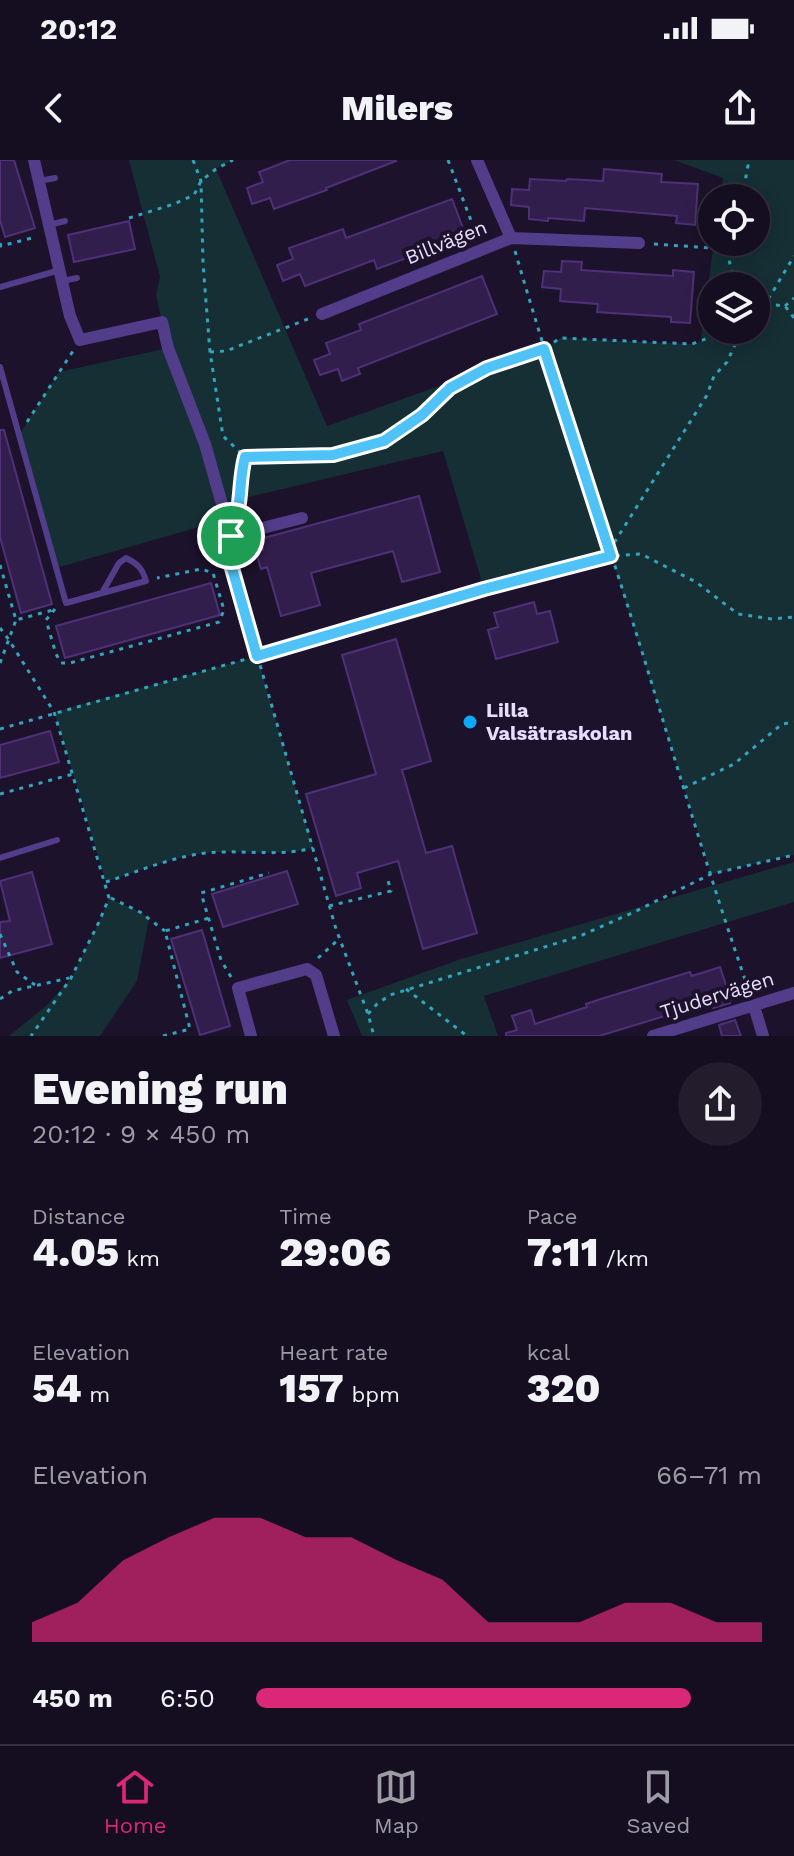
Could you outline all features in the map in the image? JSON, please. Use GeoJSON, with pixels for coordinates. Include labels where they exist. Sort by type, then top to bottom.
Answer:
{"type":"FeatureCollection","features":[{"type":"Feature","properties":{"kind":"street"},"geometry":{"type":"LineString","coordinates":[[34,160],[70,316],[80,340],[162,322],[168,348],[205,444],[231,536],[302,518]]}},
{"type":"Feature","properties":{"kind":"street"},"geometry":{"type":"LineString","coordinates":[[477,160],[511,238]]}},
{"type":"Feature","properties":{"kind":"street","name":"Billvägen"},"geometry":{"type":"LineString","coordinates":[[322,314],[511,238],[639,243]]}},
{"type":"Feature","properties":{"kind":"street"},"geometry":{"type":"LineString","coordinates":[[251,1036],[238,988],[307,969],[316,975],[334,1036]]}},
{"type":"Feature","properties":{"kind":"street","name":"Tjudervägen"},"geometry":{"type":"LineString","coordinates":[[653,1036],[794,993]]}},
{"type":"Feature","properties":{"kind":"street"},"geometry":{"type":"LineString","coordinates":[[754,1006],[763,1036]]}},
{"type":"Feature","properties":{"kind":"lane"},"geometry":{"type":"LineString","coordinates":[[39,181],[55,178]]}},
{"type":"Feature","properties":{"kind":"lane"},"geometry":{"type":"LineString","coordinates":[[50,229],[65,221]]}},
{"type":"Feature","properties":{"kind":"lane"},"geometry":{"type":"LineString","coordinates":[[0,287],[61,276],[77,278]]}},
{"type":"Feature","properties":{"kind":"lane"},"geometry":{"type":"LineString","coordinates":[[0,367],[66,603],[146,581],[142,569],[126,558],[119,563],[102,593]]}},
{"type":"Feature","properties":{"kind":"lane"},"geometry":{"type":"LineString","coordinates":[[0,858],[57,840]]}},
{"type":"Feature","properties":{"kind":"path"},"geometry":{"type":"LineString","coordinates":[[193,160],[201,181],[210,352],[223,436],[245,457],[333,455],[384,441],[422,415],[450,388],[487,368],[544,349],[560,338],[692,344],[698,342]]}},
{"type":"Feature","properties":{"kind":"path"},"geometry":{"type":"LineString","coordinates":[[129,218],[194,195],[201,181],[233,160]]}},
{"type":"Feature","properties":{"kind":"path"},"geometry":{"type":"LineString","coordinates":[[448,160],[482,249]]}},
{"type":"Feature","properties":{"kind":"path"},"geometry":{"type":"LineString","coordinates":[[745,184],[749,160]]}},
{"type":"Feature","properties":{"kind":"path"},"geometry":{"type":"LineString","coordinates":[[0,243],[1,246],[50,229]]}},
{"type":"Feature","properties":{"kind":"path"},"geometry":{"type":"LineString","coordinates":[[511,238],[754,1006]]}},
{"type":"Feature","properties":{"kind":"path"},"geometry":{"type":"LineString","coordinates":[[639,243],[698,247]]}},
{"type":"Feature","properties":{"kind":"path"},"geometry":{"type":"LineString","coordinates":[[770,296],[794,256]]}},
{"type":"Feature","properties":{"kind":"path"},"geometry":{"type":"LineString","coordinates":[[785,306],[794,298]]}},
{"type":"Feature","properties":{"kind":"path"},"geometry":{"type":"LineString","coordinates":[[770,304],[785,306],[794,318]]}},
{"type":"Feature","properties":{"kind":"path"},"geometry":{"type":"LineString","coordinates":[[210,352],[226,351],[322,314]]}},
{"type":"Feature","properties":{"kind":"path"},"geometry":{"type":"LineString","coordinates":[[19,435],[80,340]]}},
{"type":"Feature","properties":{"kind":"path"},"geometry":{"type":"LineString","coordinates":[[610,553],[735,344]]}},
{"type":"Feature","properties":{"kind":"path"},"geometry":{"type":"LineString","coordinates":[[245,457],[239,505],[226,547],[329,906],[374,1036]]}},
{"type":"Feature","properties":{"kind":"path"},"geometry":{"type":"LineString","coordinates":[[0,729],[610,553],[641,554],[696,582],[738,614],[772,619],[794,617]]}},
{"type":"Feature","properties":{"kind":"path"},"geometry":{"type":"LineString","coordinates":[[0,565],[16,620],[0,663]]}},
{"type":"Feature","properties":{"kind":"path"},"geometry":{"type":"LineString","coordinates":[[53,610],[46,620],[61,663],[219,622],[224,610],[213,573],[201,569],[146,581]]}},
{"type":"Feature","properties":{"kind":"path"},"geometry":{"type":"LineString","coordinates":[[16,620],[53,610],[66,603]]}},
{"type":"Feature","properties":{"kind":"path"},"geometry":{"type":"LineString","coordinates":[[684,788],[734,764],[782,724],[794,722]]}},
{"type":"Feature","properties":{"kind":"path"},"geometry":{"type":"LineString","coordinates":[[0,794],[73,774]]}},
{"type":"Feature","properties":{"kind":"path"},"geometry":{"type":"LineString","coordinates":[[106,882],[181,858],[217,852],[277,854],[313,848]]}},
{"type":"Feature","properties":{"kind":"path"},"geometry":{"type":"LineString","coordinates":[[368,1014],[390,995],[580,936],[711,874],[794,855]]}},
{"type":"Feature","properties":{"kind":"path"},"geometry":{"type":"LineString","coordinates":[[238,988],[221,960],[201,893],[269,873]]}},
{"type":"Feature","properties":{"kind":"path"},"geometry":{"type":"LineString","coordinates":[[329,906],[391,891],[387,877]]}},
{"type":"Feature","properties":{"kind":"path"},"geometry":{"type":"LineString","coordinates":[[109,898],[140,912],[165,931],[190,1029],[163,1036]]}},
{"type":"Feature","properties":{"kind":"path"},"geometry":{"type":"LineString","coordinates":[[165,931],[209,918]]}},
{"type":"Feature","properties":{"kind":"path"},"geometry":{"type":"LineString","coordinates":[[0,934],[17,972],[35,985]]}},
{"type":"Feature","properties":{"kind":"path"},"geometry":{"type":"LineString","coordinates":[[307,969],[339,939]]}},
{"type":"Feature","properties":{"kind":"path"},"geometry":{"type":"LineString","coordinates":[[0,999],[12,991],[71,978]]}},
{"type":"Feature","properties":{"kind":"path"},"geometry":{"type":"LineString","coordinates":[[406,989],[467,1036]]}},
{"type":"Feature","properties":{"kind":"green space"},"geometry":{"type":"Polygon","coordinates":[[[129,160],[233,160],[216,169],[327,426],[543,349],[560,338],[770,344],[770,272],[710,272],[712,256],[770,256],[770,184],[722,184],[723,178],[674,160],[794,160],[794,855],[711,874],[611,556],[484,589],[443,451],[223,503],[227,519],[56,568],[19,435],[59,372],[168,348],[156,295],[160,277],[129,160]]]}},
{"type":"Feature","properties":{"kind":"green space"},"geometry":{"type":"Polygon","coordinates":[[[257,656],[313,848],[290,852],[191,855],[106,882],[54,712],[257,656]]]}},
{"type":"Feature","properties":{"kind":"green space"},"geometry":{"type":"Polygon","coordinates":[[[794,862],[794,902],[484,996],[498,1036],[362,1036],[347,1000],[458,960],[794,862]]]}},
{"type":"Feature","properties":{"kind":"green space"},"geometry":{"type":"Polygon","coordinates":[[[109,898],[149,919],[137,981],[100,1036],[9,1036],[47,1005],[71,978],[109,898]]]}},
{"type":"Feature","properties":{"kind":"building"},"geometry":{"type":"Polygon","coordinates":[[[0,160],[14,160],[35,228],[5,237],[0,220],[0,160]]]}},
{"type":"Feature","properties":{"kind":"building"},"geometry":{"type":"Polygon","coordinates":[[[290,160],[396,161],[274,209],[270,198],[252,204],[247,188],[263,182],[259,172],[290,160]]]}},
{"type":"Feature","properties":{"kind":"building"},"geometry":{"type":"Polygon","coordinates":[[[604,169],[662,174],[661,182],[698,184],[695,225],[676,223],[677,216],[585,208],[584,221],[529,219],[529,207],[511,205],[512,189],[529,190],[530,179],[603,181],[604,169]]]}},
{"type":"Feature","properties":{"kind":"building"},"geometry":{"type":"Polygon","coordinates":[[[452,199],[466,236],[377,269],[374,260],[305,286],[300,274],[283,281],[277,265],[293,259],[289,248],[343,229],[346,238],[452,199]]]}},
{"type":"Feature","properties":{"kind":"building"},"geometry":{"type":"Polygon","coordinates":[[[129,221],[135,249],[74,262],[68,235],[129,221]]]}},
{"type":"Feature","properties":{"kind":"building"},"geometry":{"type":"Polygon","coordinates":[[[562,261],[582,262],[581,270],[673,276],[673,270],[694,272],[690,323],[671,322],[671,317],[597,312],[598,304],[560,301],[561,289],[542,287],[544,271],[561,272],[562,261]]]}},
{"type":"Feature","properties":{"kind":"building"},"geometry":{"type":"Polygon","coordinates":[[[482,276],[497,314],[358,368],[360,374],[342,381],[338,369],[320,375],[314,360],[330,354],[326,343],[361,330],[359,324],[482,276]]]}},
{"type":"Feature","properties":{"kind":"building"},"geometry":{"type":"Polygon","coordinates":[[[0,430],[4,430],[52,604],[21,613],[0,537],[0,430]]]}},
{"type":"Feature","properties":{"kind":"building"},"geometry":{"type":"Polygon","coordinates":[[[419,496],[440,572],[402,582],[393,551],[311,573],[320,605],[281,616],[267,567],[261,569],[256,552],[263,550],[260,539],[419,496]]]}},
{"type":"Feature","properties":{"kind":"building"},"geometry":{"type":"Polygon","coordinates":[[[211,583],[220,615],[65,658],[56,626],[211,583]]]}},
{"type":"Feature","properties":{"kind":"building"},"geometry":{"type":"Polygon","coordinates":[[[534,602],[537,614],[550,611],[558,642],[496,659],[488,630],[498,627],[494,613],[534,602]]]}},
{"type":"Feature","properties":{"kind":"building","name":"Lilla Valsätraskolan"},"geometry":{"type":"Polygon","coordinates":[[[396,639],[431,761],[402,770],[426,853],[452,846],[477,933],[423,949],[398,861],[357,873],[361,888],[336,896],[306,794],[376,774],[342,655],[396,639]]]}},
{"type":"Feature","properties":{"kind":"building"},"geometry":{"type":"Polygon","coordinates":[[[50,731],[59,762],[0,778],[0,745],[50,731]]]}},
{"type":"Feature","properties":{"kind":"building"},"geometry":{"type":"Polygon","coordinates":[[[287,871],[298,904],[223,927],[212,894],[287,871]]]}},
{"type":"Feature","properties":{"kind":"building"},"geometry":{"type":"Polygon","coordinates":[[[32,872],[52,944],[0,958],[0,922],[10,921],[0,881],[32,872]]]}},
{"type":"Feature","properties":{"kind":"building"},"geometry":{"type":"Polygon","coordinates":[[[202,930],[230,1026],[200,1035],[171,939],[202,930]]]}},
{"type":"Feature","properties":{"kind":"building"},"geometry":{"type":"Polygon","coordinates":[[[720,967],[730,1003],[713,1008],[711,1002],[599,1036],[506,1036],[506,1033],[517,1030],[512,1016],[531,1010],[535,1024],[587,1007],[586,1004],[604,998],[690,972],[692,976],[720,967]]]}},
{"type":"Feature","properties":{"kind":"building"},"geometry":{"type":"Polygon","coordinates":[[[735,1020],[741,1036],[722,1036],[719,1025],[735,1020]]]}},
{"type":"Feature","properties":{"kind":"place","name":"Lilla Valsätraskolan"},"geometry":{"type":"Point","coordinates":[470,722]}},
{"type":"Feature","properties":{"kind":"route"},"geometry":{"type":"LineString","coordinates":[[544,349],[611,556],[484,589],[257,656],[226,547],[231,536],[239,505],[245,457],[333,455],[384,441],[422,415],[450,388],[487,368],[544,349]]}}]}
